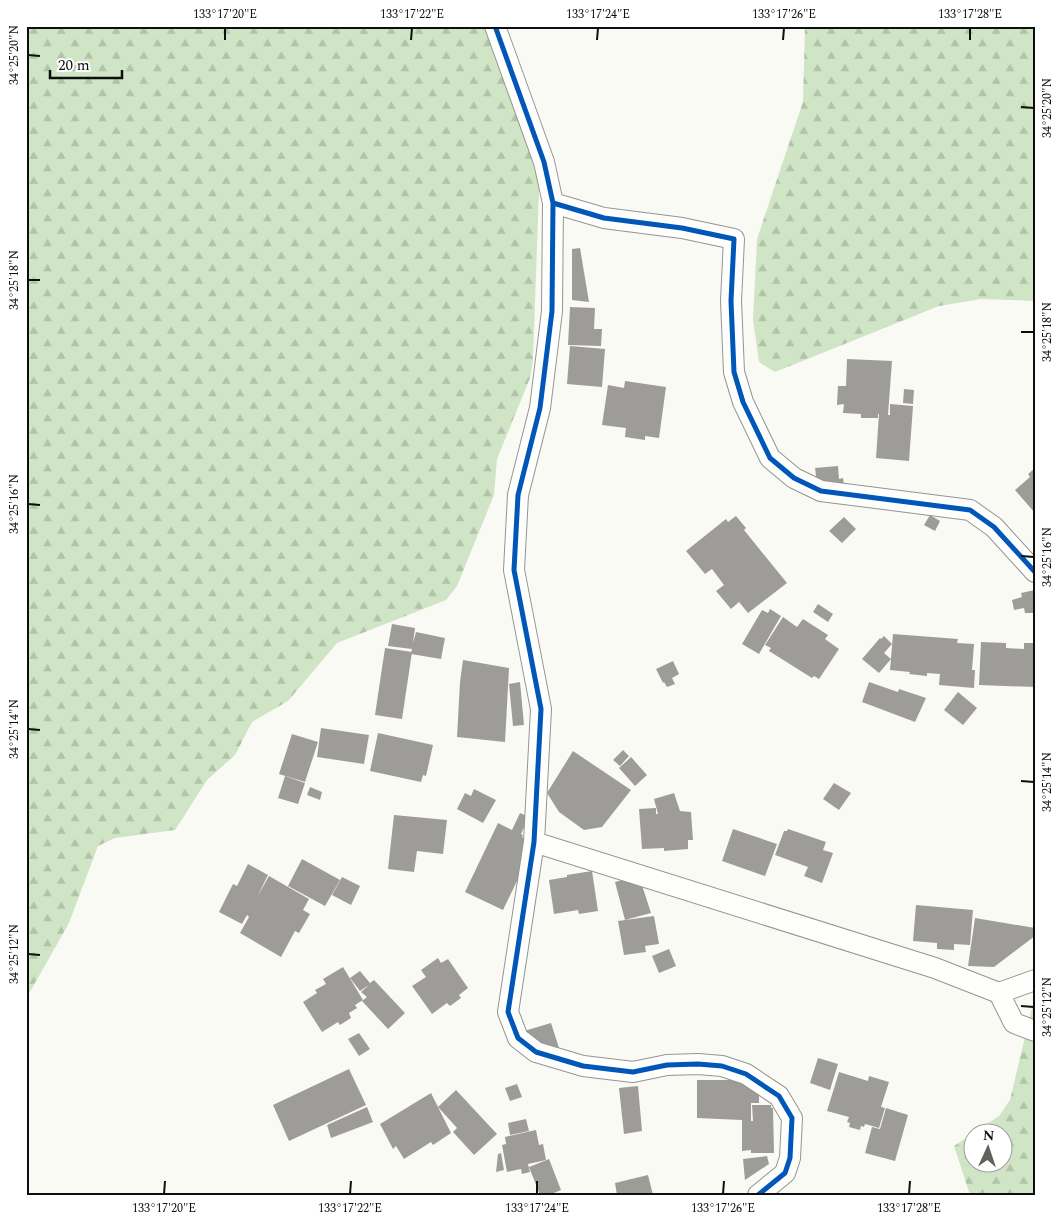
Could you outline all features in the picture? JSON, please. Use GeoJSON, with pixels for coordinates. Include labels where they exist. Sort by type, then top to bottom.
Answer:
{"type":"FeatureCollection","features":[{"type":"Feature","properties":{"kind":"street"},"geometry":{"type":"LineString","coordinates":[[495,26],[544,162],[553,203],[552,312],[540,408],[518,495],[514,570],[541,708],[534,842],[508,1012],[518,1038],[536,1052],[583,1066],[632,1072],[667,1066],[698,1064],[722,1066],[746,1074],[779,1096],[792,1118],[790,1158],[786,1173],[758,1195]]}},
{"type":"Feature","properties":{"kind":"street"},"geometry":{"type":"LineString","coordinates":[[553,203],[604,218],[682,228],[734,238],[731,301],[734,372],[743,402],[770,458],[794,478],[821,491],[970,510],[994,527],[1035,572]]}},
{"type":"Feature","properties":{"kind":"street"},"geometry":{"type":"LineString","coordinates":[[534,842],[935,968],[999,993],[1035,980]]}},
{"type":"Feature","properties":{"kind":"street"},"geometry":{"type":"LineString","coordinates":[[999,993],[1014,1023],[1035,1031]]}},
{"type":"Feature","properties":{"kind":"green space"},"geometry":{"type":"Polygon","coordinates":[[[26,26],[495,26],[525,80],[539,190],[533,360],[530,378],[497,459],[494,495],[457,586],[446,600],[337,643],[288,701],[252,722],[235,755],[207,780],[175,830],[115,838],[98,846],[69,923],[26,999],[26,26]]]}},
{"type":"Feature","properties":{"kind":"green space"},"geometry":{"type":"Polygon","coordinates":[[[805,26],[1035,26],[1035,301],[981,299],[939,306],[775,372],[759,362],[753,320],[757,239],[803,102],[805,26]]]}},
{"type":"Feature","properties":{"kind":"green space"},"geometry":{"type":"Polygon","coordinates":[[[1035,995],[1035,1195],[970,1195],[954,1146],[964,1139],[964,1174],[1014,1174],[1014,1124],[987,1124],[999,1116],[1010,1100],[1035,995]]]}},
{"type":"Feature","properties":{"kind":"building"},"geometry":{"type":"Polygon","coordinates":[[[580,248],[589,302],[572,300],[572,249],[580,248]]]}},
{"type":"Feature","properties":{"kind":"building"},"geometry":{"type":"Polygon","coordinates":[[[570,307],[595,308],[594,329],[602,329],[601,346],[568,345],[570,307]]]}},
{"type":"Feature","properties":{"kind":"building"},"geometry":{"type":"Polygon","coordinates":[[[570,346],[605,349],[602,387],[567,384],[570,346]]]}},
{"type":"Feature","properties":{"kind":"building"},"geometry":{"type":"Polygon","coordinates":[[[847,359],[892,361],[888,415],[890,415],[890,404],[913,406],[909,461],[876,458],[879,414],[878,418],[861,418],[861,414],[843,413],[844,404],[837,405],[838,386],[846,386],[847,359]]]}},
{"type":"Feature","properties":{"kind":"building"},"geometry":{"type":"Polygon","coordinates":[[[625,381],[666,387],[659,438],[645,436],[645,440],[625,437],[626,428],[602,425],[608,385],[624,388],[625,381]]]}},
{"type":"Feature","properties":{"kind":"building"},"geometry":{"type":"Polygon","coordinates":[[[904,389],[914,390],[913,404],[903,403],[904,389]]]}},
{"type":"Feature","properties":{"kind":"building"},"geometry":{"type":"Polygon","coordinates":[[[838,466],[839,479],[843,478],[844,485],[819,499],[815,468],[838,466]]]}},
{"type":"Feature","properties":{"kind":"building"},"geometry":{"type":"Polygon","coordinates":[[[1035,468],[1035,513],[1015,490],[1030,477],[1028,474],[1035,468]]]}},
{"type":"Feature","properties":{"kind":"building"},"geometry":{"type":"Polygon","coordinates":[[[930,515],[940,521],[935,531],[924,525],[930,515]]]}},
{"type":"Feature","properties":{"kind":"building"},"geometry":{"type":"Polygon","coordinates":[[[736,516],[746,528],[744,530],[787,583],[748,613],[739,602],[731,609],[716,591],[724,585],[712,569],[705,574],[686,551],[726,519],[728,522],[736,516]]]}},
{"type":"Feature","properties":{"kind":"building"},"geometry":{"type":"Polygon","coordinates":[[[844,517],[856,529],[842,543],[829,531],[844,517]]]}},
{"type":"Feature","properties":{"kind":"building"},"geometry":{"type":"Polygon","coordinates":[[[1035,590],[1035,613],[1025,613],[1024,608],[1014,610],[1012,600],[1022,597],[1021,593],[1035,590]]]}},
{"type":"Feature","properties":{"kind":"building"},"geometry":{"type":"Polygon","coordinates":[[[818,604],[833,614],[828,622],[813,612],[818,604]]]}},
{"type":"Feature","properties":{"kind":"building"},"geometry":{"type":"Polygon","coordinates":[[[770,609],[781,616],[759,654],[742,644],[762,610],[768,613],[770,609]]]}},
{"type":"Feature","properties":{"kind":"building"},"geometry":{"type":"Polygon","coordinates":[[[783,617],[797,627],[803,619],[828,635],[825,639],[839,649],[819,679],[814,676],[812,678],[769,651],[771,648],[765,645],[783,617]]]}},
{"type":"Feature","properties":{"kind":"building"},"geometry":{"type":"Polygon","coordinates":[[[392,624],[415,628],[413,643],[416,632],[445,638],[441,659],[411,654],[412,649],[388,646],[392,624]]]}},
{"type":"Feature","properties":{"kind":"building"},"geometry":{"type":"Polygon","coordinates":[[[893,634],[958,639],[957,643],[974,644],[972,670],[975,670],[974,688],[939,685],[940,674],[927,673],[927,676],[890,670],[893,634]]]}},
{"type":"Feature","properties":{"kind":"building"},"geometry":{"type":"Polygon","coordinates":[[[884,636],[892,644],[884,653],[891,659],[879,673],[862,659],[880,638],[884,636]]]}},
{"type":"Feature","properties":{"kind":"building"},"geometry":{"type":"Polygon","coordinates":[[[981,642],[1006,643],[1006,648],[1024,649],[1024,643],[1035,643],[1035,687],[979,685],[981,642]]]}},
{"type":"Feature","properties":{"kind":"building"},"geometry":{"type":"Polygon","coordinates":[[[385,648],[412,652],[402,719],[375,715],[385,648]]]}},
{"type":"Feature","properties":{"kind":"building"},"geometry":{"type":"Polygon","coordinates":[[[463,660],[509,668],[505,742],[457,737],[463,660]]]}},
{"type":"Feature","properties":{"kind":"building"},"geometry":{"type":"Polygon","coordinates":[[[673,661],[679,674],[672,678],[675,684],[667,687],[656,669],[673,661]]]}},
{"type":"Feature","properties":{"kind":"building"},"geometry":{"type":"Polygon","coordinates":[[[520,682],[524,725],[513,726],[509,684],[520,682]]]}},
{"type":"Feature","properties":{"kind":"building"},"geometry":{"type":"Polygon","coordinates":[[[869,682],[898,692],[899,689],[926,698],[915,722],[862,702],[869,682]]]}},
{"type":"Feature","properties":{"kind":"building"},"geometry":{"type":"Polygon","coordinates":[[[958,692],[977,708],[963,725],[944,710],[958,692]]]}},
{"type":"Feature","properties":{"kind":"building"},"geometry":{"type":"Polygon","coordinates":[[[321,728],[369,735],[364,764],[317,757],[321,728]]]}},
{"type":"Feature","properties":{"kind":"building"},"geometry":{"type":"Polygon","coordinates":[[[378,733],[433,745],[426,776],[423,775],[421,782],[370,771],[378,733]]]}},
{"type":"Feature","properties":{"kind":"building"},"geometry":{"type":"Polygon","coordinates":[[[292,734],[318,742],[305,782],[279,774],[292,734]]]}},
{"type":"Feature","properties":{"kind":"building"},"geometry":{"type":"Polygon","coordinates":[[[623,750],[629,756],[620,766],[613,760],[623,750]]]}},
{"type":"Feature","properties":{"kind":"building"},"geometry":{"type":"Polygon","coordinates":[[[573,751],[631,790],[602,827],[584,830],[559,812],[547,793],[573,751]]]}},
{"type":"Feature","properties":{"kind":"building"},"geometry":{"type":"Polygon","coordinates":[[[631,757],[647,775],[635,786],[619,768],[631,757]]]}},
{"type":"Feature","properties":{"kind":"building"},"geometry":{"type":"Polygon","coordinates":[[[285,776],[305,783],[298,804],[278,798],[285,776]]]}},
{"type":"Feature","properties":{"kind":"building"},"geometry":{"type":"Polygon","coordinates":[[[834,783],[851,793],[839,810],[823,799],[834,783]]]}},
{"type":"Feature","properties":{"kind":"building"},"geometry":{"type":"Polygon","coordinates":[[[310,787],[322,792],[320,800],[307,795],[310,787]]]}},
{"type":"Feature","properties":{"kind":"building"},"geometry":{"type":"Polygon","coordinates":[[[474,789],[496,800],[483,823],[457,809],[465,793],[471,796],[474,789]]]}},
{"type":"Feature","properties":{"kind":"building"},"geometry":{"type":"Polygon","coordinates":[[[674,793],[680,811],[691,812],[693,840],[688,840],[688,849],[664,851],[664,848],[642,849],[639,809],[656,808],[656,814],[658,814],[654,799],[674,793]]]}},
{"type":"Feature","properties":{"kind":"building"},"geometry":{"type":"Polygon","coordinates":[[[520,813],[529,817],[521,834],[523,835],[522,837],[538,845],[520,882],[517,881],[503,910],[465,892],[498,823],[512,830],[520,813]]]}},
{"type":"Feature","properties":{"kind":"building"},"geometry":{"type":"Polygon","coordinates":[[[394,815],[447,820],[443,854],[417,851],[414,872],[388,869],[394,815]]]}},
{"type":"Feature","properties":{"kind":"building"},"geometry":{"type":"Polygon","coordinates":[[[733,829],[777,844],[765,876],[722,861],[733,829]]]}},
{"type":"Feature","properties":{"kind":"building"},"geometry":{"type":"Polygon","coordinates":[[[788,829],[826,842],[823,850],[833,853],[822,883],[804,876],[808,867],[775,855],[784,831],[788,829]]]}},
{"type":"Feature","properties":{"kind":"building"},"geometry":{"type":"Polygon","coordinates":[[[302,859],[340,880],[325,906],[288,886],[302,859]]]}},
{"type":"Feature","properties":{"kind":"building"},"geometry":{"type":"Polygon","coordinates":[[[248,864],[268,875],[257,897],[269,876],[309,899],[303,910],[310,914],[299,933],[295,931],[281,957],[240,933],[249,917],[247,915],[242,924],[219,912],[233,884],[237,886],[248,864]]]}},
{"type":"Feature","properties":{"kind":"building"},"geometry":{"type":"Polygon","coordinates":[[[592,871],[598,911],[579,914],[578,910],[554,914],[549,880],[592,871]]]}},
{"type":"Feature","properties":{"kind":"building"},"geometry":{"type":"Polygon","coordinates":[[[639,876],[651,913],[625,920],[615,882],[639,876]]]}},
{"type":"Feature","properties":{"kind":"building"},"geometry":{"type":"Polygon","coordinates":[[[342,877],[360,886],[351,905],[332,895],[342,877]]]}},
{"type":"Feature","properties":{"kind":"building"},"geometry":{"type":"Polygon","coordinates":[[[916,905],[973,910],[970,945],[954,944],[954,950],[937,949],[937,943],[913,941],[916,905]]]}},
{"type":"Feature","properties":{"kind":"building"},"geometry":{"type":"Polygon","coordinates":[[[654,916],[659,944],[645,946],[646,952],[624,955],[618,921],[654,916]]]}},
{"type":"Feature","properties":{"kind":"building"},"geometry":{"type":"Polygon","coordinates":[[[975,918],[1035,928],[1035,936],[994,967],[968,966],[975,918]]]}},
{"type":"Feature","properties":{"kind":"building"},"geometry":{"type":"Polygon","coordinates":[[[669,949],[676,966],[659,973],[652,956],[669,949]]]}},
{"type":"Feature","properties":{"kind":"building"},"geometry":{"type":"Polygon","coordinates":[[[438,958],[441,963],[448,959],[468,988],[459,995],[461,998],[450,1006],[447,1003],[432,1014],[412,986],[426,977],[421,970],[438,958]]]}},
{"type":"Feature","properties":{"kind":"building"},"geometry":{"type":"Polygon","coordinates":[[[343,967],[363,1000],[355,1005],[357,1008],[349,1013],[351,1018],[340,1025],[338,1022],[322,1032],[303,1002],[317,993],[315,990],[326,984],[323,979],[343,967]]]}},
{"type":"Feature","properties":{"kind":"building"},"geometry":{"type":"Polygon","coordinates":[[[360,971],[370,983],[374,980],[405,1013],[388,1029],[362,1001],[367,997],[361,992],[369,985],[360,991],[350,978],[360,971]]]}},
{"type":"Feature","properties":{"kind":"building"},"geometry":{"type":"Polygon","coordinates":[[[551,1023],[561,1054],[533,1062],[524,1031],[551,1023]]]}},
{"type":"Feature","properties":{"kind":"building"},"geometry":{"type":"Polygon","coordinates":[[[359,1033],[370,1049],[359,1056],[348,1039],[359,1033]]]}},
{"type":"Feature","properties":{"kind":"building"},"geometry":{"type":"Polygon","coordinates":[[[818,1058],[838,1064],[830,1090],[810,1083],[818,1058]]]}},
{"type":"Feature","properties":{"kind":"building"},"geometry":{"type":"Polygon","coordinates":[[[349,1069],[366,1105],[289,1141],[273,1105],[349,1069]]]}},
{"type":"Feature","properties":{"kind":"building"},"geometry":{"type":"Polygon","coordinates":[[[839,1072],[868,1081],[869,1076],[889,1082],[881,1107],[885,1108],[879,1128],[865,1124],[864,1127],[861,1126],[860,1130],[849,1127],[850,1123],[847,1122],[849,1117],[827,1111],[839,1072]]]}},
{"type":"Feature","properties":{"kind":"building"},"geometry":{"type":"Polygon","coordinates":[[[697,1080],[759,1080],[759,1103],[751,1103],[751,1121],[753,1121],[752,1105],[771,1105],[771,1108],[773,1108],[774,1153],[751,1153],[751,1150],[742,1151],[742,1120],[697,1118],[697,1080]]]}},
{"type":"Feature","properties":{"kind":"building"},"geometry":{"type":"Polygon","coordinates":[[[517,1084],[522,1097],[510,1101],[505,1088],[517,1084]]]}},
{"type":"Feature","properties":{"kind":"building"},"geometry":{"type":"Polygon","coordinates":[[[638,1086],[642,1131],[624,1134],[619,1088],[638,1086]]]}},
{"type":"Feature","properties":{"kind":"building"},"geometry":{"type":"Polygon","coordinates":[[[456,1090],[497,1134],[474,1155],[453,1132],[457,1128],[438,1107],[456,1090]]]}},
{"type":"Feature","properties":{"kind":"building"},"geometry":{"type":"Polygon","coordinates":[[[431,1093],[451,1133],[433,1145],[431,1142],[404,1159],[396,1146],[393,1149],[380,1124],[431,1093]]]}},
{"type":"Feature","properties":{"kind":"building"},"geometry":{"type":"Polygon","coordinates":[[[367,1107],[373,1122],[331,1138],[327,1125],[367,1107]]]}},
{"type":"Feature","properties":{"kind":"building"},"geometry":{"type":"Polygon","coordinates":[[[886,1108],[908,1115],[895,1161],[865,1153],[872,1127],[880,1129],[886,1108]]]}},
{"type":"Feature","properties":{"kind":"building"},"geometry":{"type":"Polygon","coordinates":[[[526,1119],[529,1131],[510,1135],[508,1123],[526,1119]]]}},
{"type":"Feature","properties":{"kind":"building"},"geometry":{"type":"Polygon","coordinates":[[[536,1130],[539,1145],[543,1144],[546,1160],[528,1164],[530,1172],[522,1174],[521,1169],[507,1172],[502,1145],[506,1144],[505,1137],[536,1130]]]}},
{"type":"Feature","properties":{"kind":"building"},"geometry":{"type":"Polygon","coordinates":[[[501,1153],[504,1170],[496,1172],[498,1154],[501,1153]]]}},
{"type":"Feature","properties":{"kind":"building"},"geometry":{"type":"Polygon","coordinates":[[[767,1156],[769,1164],[745,1180],[743,1159],[767,1156]]]}},
{"type":"Feature","properties":{"kind":"building"},"geometry":{"type":"Polygon","coordinates":[[[549,1159],[561,1190],[549,1195],[540,1195],[529,1167],[549,1159]]]}},
{"type":"Feature","properties":{"kind":"building"},"geometry":{"type":"Polygon","coordinates":[[[648,1175],[653,1195],[617,1195],[615,1183],[648,1175]]]}},
{"type":"Feature","properties":{"kind":"cycle path"},"geometry":{"type":"LineString","coordinates":[[495,26],[544,162],[553,203],[552,311],[540,408],[518,495],[514,570],[541,709],[534,842],[508,1012],[518,1038],[536,1052],[583,1066],[633,1072],[667,1065],[698,1064],[722,1066],[746,1074],[779,1096],[792,1118],[790,1158],[785,1173],[758,1195]]}},
{"type":"Feature","properties":{"kind":"cycle path"},"geometry":{"type":"LineString","coordinates":[[553,203],[604,218],[682,228],[734,239],[731,301],[734,372],[743,402],[770,458],[794,478],[821,491],[970,510],[994,527],[1035,572]]}}]}
